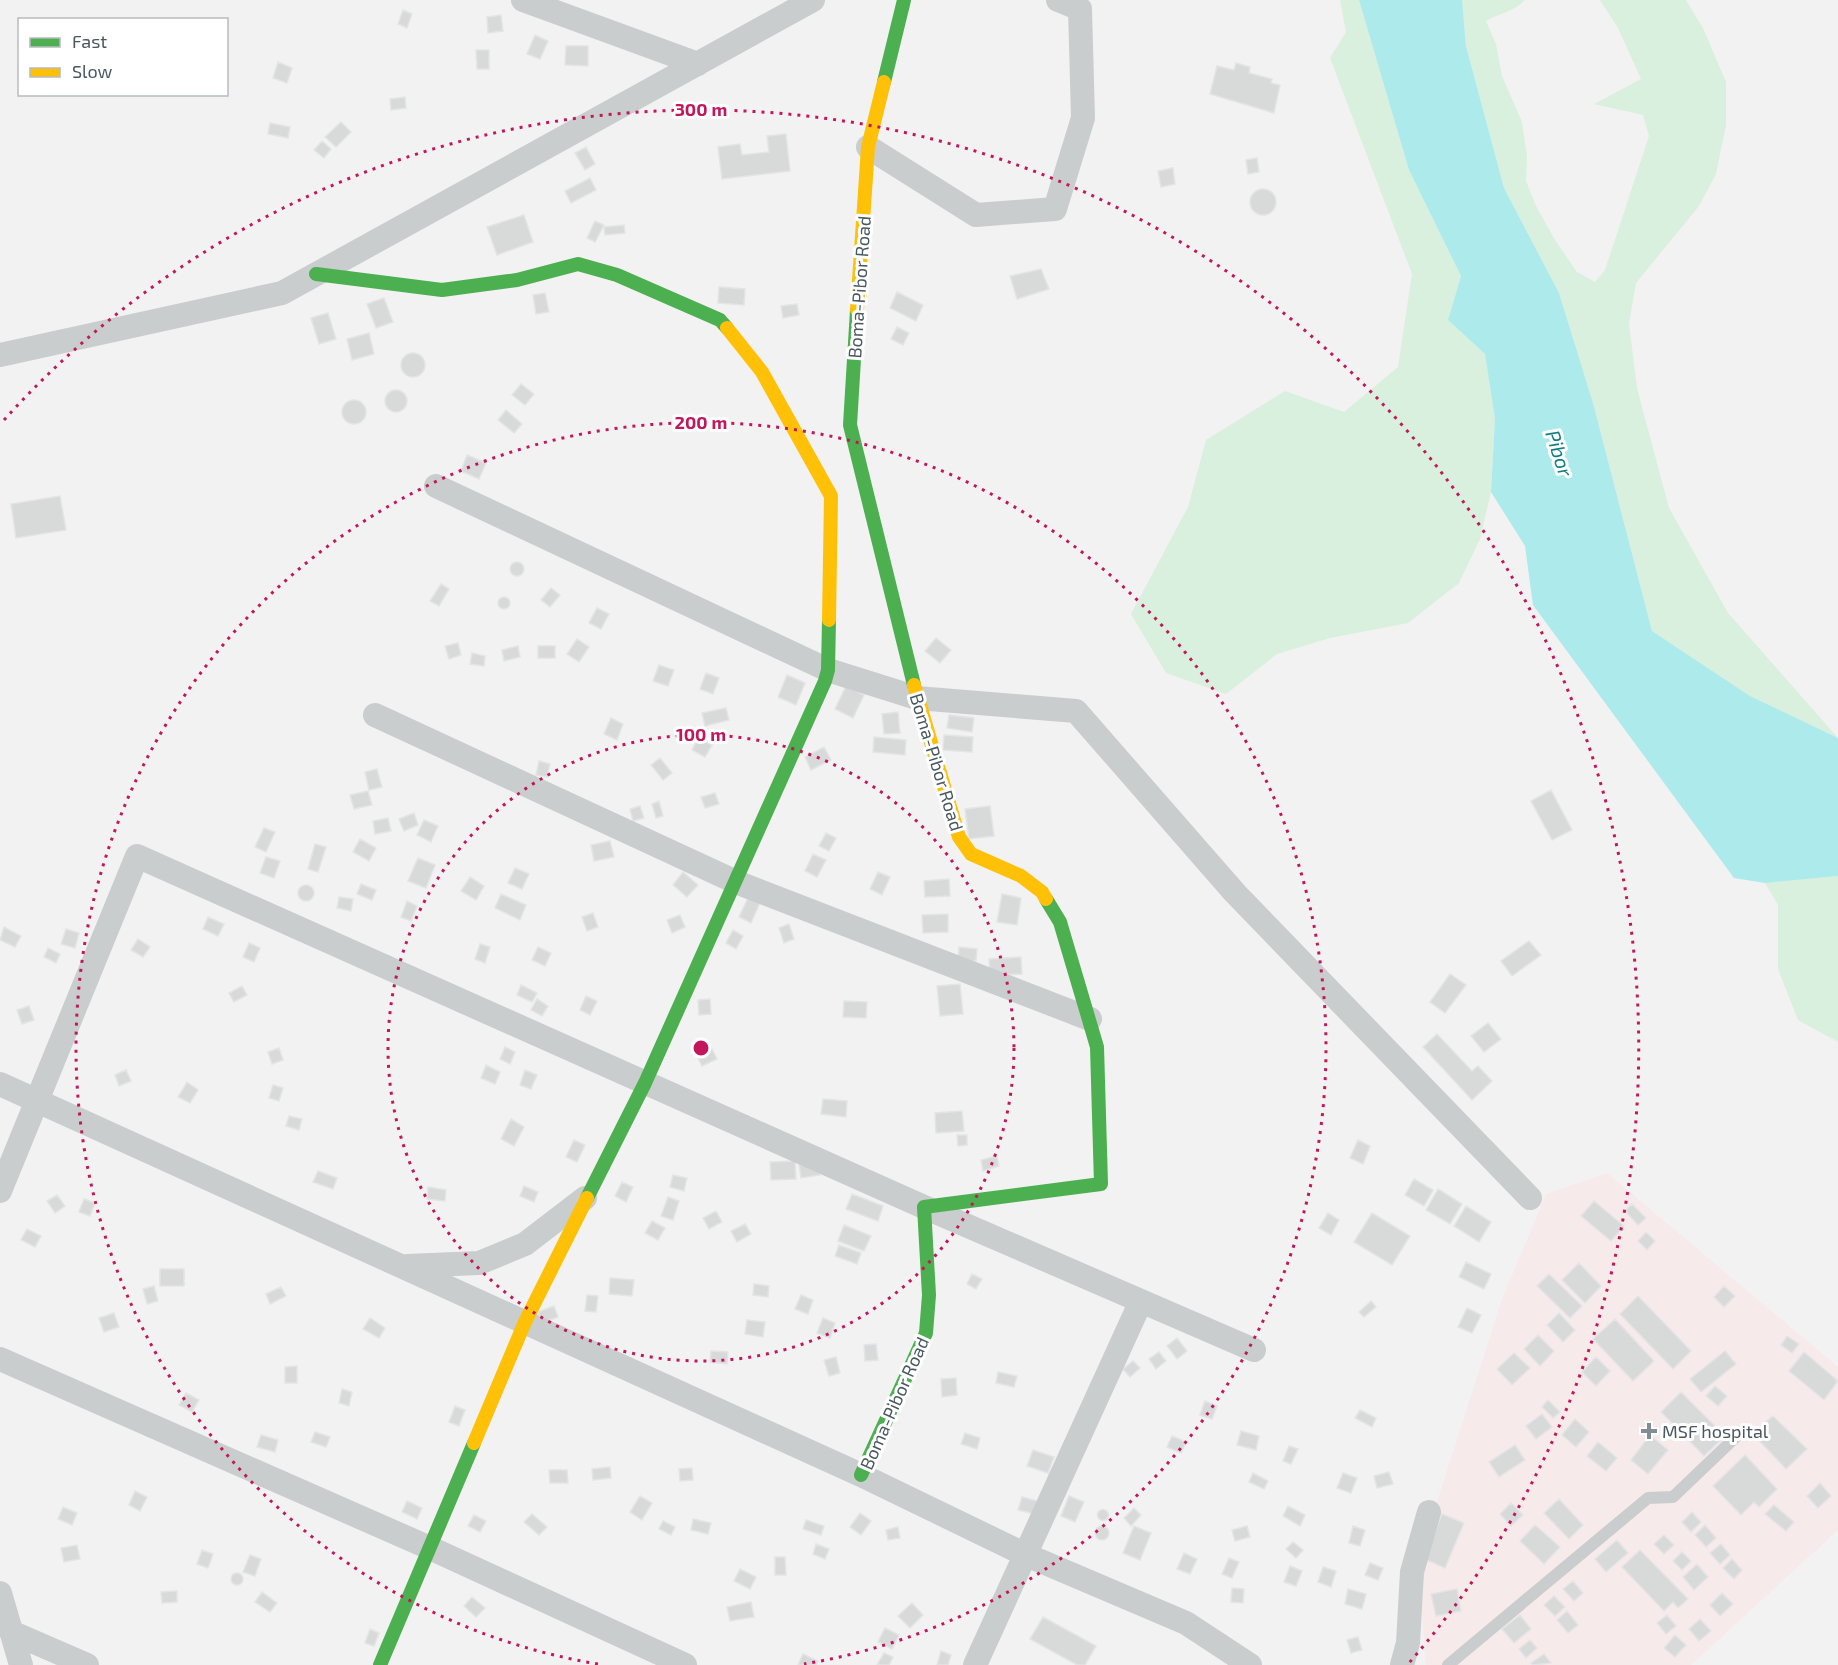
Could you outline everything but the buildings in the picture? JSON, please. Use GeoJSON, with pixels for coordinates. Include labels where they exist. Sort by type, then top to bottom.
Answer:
{"type":"FeatureCollection","features":[{"type":"Feature","properties":{"kind":"street"},"geometry":{"type":"LineString","coordinates":[[523,0],[698,64]]}},
{"type":"Feature","properties":{"kind":"street"},"geometry":{"type":"LineString","coordinates":[[0,354],[282,293],[813,0]]}},
{"type":"Feature","properties":{"kind":"street","name":"Boma-Pibor Road"},"geometry":{"type":"LineString","coordinates":[[904,0],[868,147],[850,424],[917,698],[959,837],[970,854],[1021,876],[1042,892],[1060,922],[1097,1047],[1101,1184],[924,1207],[929,1295],[926,1333],[861,1475],[1024,1554],[1186,1623],[1250,1665]]}},
{"type":"Feature","properties":{"kind":"street"},"geometry":{"type":"LineString","coordinates":[[868,147],[976,215],[1054,209],[1083,118],[1080,9],[1058,0]]}},
{"type":"Feature","properties":{"kind":"street"},"geometry":{"type":"LineString","coordinates":[[316,274],[442,290],[517,280],[578,264],[617,275],[720,320],[762,372],[831,496],[828,670],[645,1083],[525,1322],[380,1665]]}},
{"type":"Feature","properties":{"kind":"street"},"geometry":{"type":"LineString","coordinates":[[436,486],[828,670],[917,698],[1076,711],[1235,892],[1530,1198]]}},
{"type":"Feature","properties":{"kind":"street"},"geometry":{"type":"LineString","coordinates":[[375,715],[736,882],[1090,1019]]}},
{"type":"Feature","properties":{"kind":"street"},"geometry":{"type":"LineString","coordinates":[[0,1191],[137,856],[924,1207],[1254,1350]]}},
{"type":"Feature","properties":{"kind":"street"},"geometry":{"type":"LineString","coordinates":[[0,1084],[861,1475]]}},
{"type":"Feature","properties":{"kind":"street"},"geometry":{"type":"LineString","coordinates":[[402,1266],[478,1263],[525,1244],[588,1195]]}},
{"type":"Feature","properties":{"kind":"street"},"geometry":{"type":"LineString","coordinates":[[975,1665],[1141,1301]]}},
{"type":"Feature","properties":{"kind":"street"},"geometry":{"type":"LineString","coordinates":[[0,1359],[430,1548],[685,1665]]}},
{"type":"Feature","properties":{"kind":"street"},"geometry":{"type":"LineString","coordinates":[[1402,1665],[1408,1643],[1412,1572],[1429,1512]]}},
{"type":"Feature","properties":{"kind":"street"},"geometry":{"type":"LineString","coordinates":[[0,1593],[21,1665]]}},
{"type":"Feature","properties":{"kind":"street"},"geometry":{"type":"LineString","coordinates":[[11,1632],[87,1665]]}},
{"type":"Feature","properties":{"kind":"lane"},"geometry":{"type":"LineString","coordinates":[[1448,1665],[1648,1498],[1673,1497],[1741,1432]]}},
{"type":"Feature","properties":{"kind":"shaded area","name":"MSF hospital"},"geometry":{"type":"Polygon","coordinates":[[[1607,1173],[1838,1367],[1838,1530],[1691,1665],[1426,1665],[1418,1561],[1502,1299],[1546,1194],[1607,1173]]]}},
{"type":"Feature","properties":{"kind":"green space"},"geometry":{"type":"Polygon","coordinates":[[[1340,0],[1359,0],[1409,170],[1461,276],[1448,320],[1485,354],[1495,419],[1491,492],[1480,539],[1459,583],[1408,623],[1330,638],[1277,654],[1226,694],[1166,673],[1131,614],[1188,507],[1206,440],[1285,391],[1344,412],[1398,367],[1412,274],[1330,58],[1346,32],[1340,0]]]}},
{"type":"Feature","properties":{"kind":"green space"},"geometry":{"type":"Polygon","coordinates":[[[1462,0],[1525,0],[1516,7],[1486,21],[1496,44],[1502,76],[1522,122],[1527,156],[1526,181],[1536,206],[1555,240],[1577,272],[1595,282],[1605,270],[1649,136],[1643,115],[1594,104],[1641,79],[1618,28],[1600,0],[1686,0],[1703,28],[1726,82],[1726,125],[1716,174],[1699,206],[1636,283],[1629,324],[1637,388],[1669,508],[1728,613],[1838,738],[1750,696],[1652,631],[1593,403],[1559,293],[1504,188],[1466,46],[1462,0]]]}},
{"type":"Feature","properties":{"kind":"green space"},"geometry":{"type":"Polygon","coordinates":[[[1838,876],[1838,1042],[1798,1020],[1778,969],[1778,905],[1765,883],[1838,876]]]}},
{"type":"Feature","properties":{"kind":"water","name":"Pibor"},"geometry":{"type":"Polygon","coordinates":[[[1359,0],[1462,0],[1466,46],[1504,188],[1559,293],[1593,403],[1652,631],[1750,696],[1838,738],[1838,876],[1765,883],[1734,878],[1533,605],[1525,546],[1491,492],[1495,419],[1485,354],[1448,320],[1461,276],[1409,170],[1359,0]]]}},
{"type":"Feature","properties":{"kind":"traffic: fast"},"geometry":{"type":"LineString","coordinates":[[884,82],[904,0]]}},
{"type":"Feature","properties":{"kind":"traffic: fast"},"geometry":{"type":"LineString","coordinates":[[316,274],[442,290],[517,280],[578,264],[617,275],[720,320],[727,328]]}},
{"type":"Feature","properties":{"kind":"traffic: fast"},"geometry":{"type":"LineString","coordinates":[[857,310],[850,425],[914,685]]}},
{"type":"Feature","properties":{"kind":"traffic: fast"},"geometry":{"type":"LineString","coordinates":[[587,1198],[645,1083],[825,681],[828,670],[829,620]]}},
{"type":"Feature","properties":{"kind":"traffic: fast"},"geometry":{"type":"LineString","coordinates":[[861,1475],[926,1333],[929,1295],[924,1207],[1101,1184],[1097,1047],[1060,922],[1046,899]]}},
{"type":"Feature","properties":{"kind":"traffic: fast"},"geometry":{"type":"LineString","coordinates":[[380,1665],[474,1443]]}},
{"type":"Feature","properties":{"kind":"traffic: slow"},"geometry":{"type":"LineString","coordinates":[[857,310],[868,147],[884,82]]}},
{"type":"Feature","properties":{"kind":"traffic: slow"},"geometry":{"type":"LineString","coordinates":[[727,328],[762,372],[831,496],[829,620]]}},
{"type":"Feature","properties":{"kind":"traffic: slow"},"geometry":{"type":"LineString","coordinates":[[914,685],[959,837],[971,854],[1021,876],[1042,892],[1046,899]]}},
{"type":"Feature","properties":{"kind":"traffic: slow"},"geometry":{"type":"LineString","coordinates":[[474,1443],[525,1322],[587,1198]]}},
{"type":"Feature","properties":{"kind":"place","name":"MSF hospital"},"geometry":{"type":"Point","coordinates":[1649,1431]}}]}
